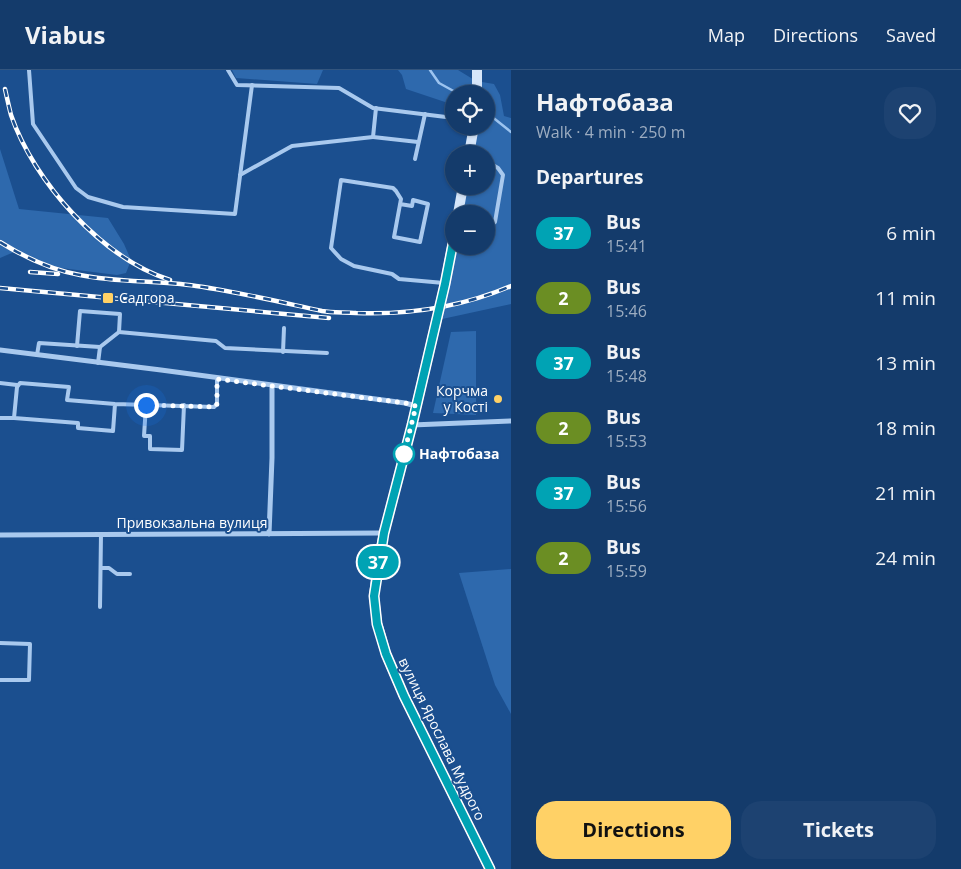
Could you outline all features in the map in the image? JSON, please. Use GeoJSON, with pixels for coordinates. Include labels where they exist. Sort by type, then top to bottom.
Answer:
{"type":"FeatureCollection","features":[{"type":"Feature","properties":{"kind":"main road"},"geometry":{"type":"LineString","coordinates":[[477,70],[477,85]]}},
{"type":"Feature","properties":{"kind":"main road","name":"вулиця Ярослава Мудрого"},"geometry":{"type":"LineString","coordinates":[[451,255],[412,425],[384,533],[374,596],[377,624],[386,654],[404,696],[490,869]]}},
{"type":"Feature","properties":{"kind":"street"},"geometry":{"type":"LineString","coordinates":[[0,350],[161,370],[416,406]]}},
{"type":"Feature","properties":{"kind":"street"},"geometry":{"type":"LineString","coordinates":[[269,534],[272,386]]}},
{"type":"Feature","properties":{"kind":"street"},"geometry":{"type":"LineString","coordinates":[[412,425],[511,420]]}},
{"type":"Feature","properties":{"kind":"street","name":"Привокзальна вулиця"},"geometry":{"type":"LineString","coordinates":[[0,535],[384,533]]}},
{"type":"Feature","properties":{"kind":"lane"},"geometry":{"type":"LineString","coordinates":[[29,70],[33,124],[76,188],[88,197],[123,208],[235,214],[252,85]]}},
{"type":"Feature","properties":{"kind":"lane"},"geometry":{"type":"LineString","coordinates":[[228,70],[237,85],[339,88],[376,108],[445,117]]}},
{"type":"Feature","properties":{"kind":"lane"},"geometry":{"type":"LineString","coordinates":[[372,137],[376,108]]}},
{"type":"Feature","properties":{"kind":"lane"},"geometry":{"type":"LineString","coordinates":[[415,159],[425,114]]}},
{"type":"Feature","properties":{"kind":"lane"},"geometry":{"type":"LineString","coordinates":[[240,175],[292,146],[372,137],[418,142]]}},
{"type":"Feature","properties":{"kind":"lane"},"geometry":{"type":"LineString","coordinates":[[495,166],[503,175],[495,222]]}},
{"type":"Feature","properties":{"kind":"lane"},"geometry":{"type":"LineString","coordinates":[[400,204],[412,206],[413,200],[428,204],[420,242],[394,237],[400,199],[393,188],[341,180],[331,248],[341,259],[354,266],[392,274],[399,279],[445,284]]}},
{"type":"Feature","properties":{"kind":"lane"},"geometry":{"type":"LineString","coordinates":[[77,346],[80,311],[120,314],[119,332]]}},
{"type":"Feature","properties":{"kind":"lane"},"geometry":{"type":"LineString","coordinates":[[283,352],[284,328]]}},
{"type":"Feature","properties":{"kind":"lane"},"geometry":{"type":"LineString","coordinates":[[37,355],[39,343],[100,347],[119,332],[216,341],[225,348],[327,353]]}},
{"type":"Feature","properties":{"kind":"lane"},"geometry":{"type":"LineString","coordinates":[[98,363],[100,347]]}},
{"type":"Feature","properties":{"kind":"lane"},"geometry":{"type":"LineString","coordinates":[[0,383],[68,387],[67,400],[115,404],[214,407],[217,404],[217,379]]}},
{"type":"Feature","properties":{"kind":"lane"},"geometry":{"type":"LineString","coordinates":[[14,418],[17,384]]}},
{"type":"Feature","properties":{"kind":"lane"},"geometry":{"type":"LineString","coordinates":[[0,418],[78,423],[78,428],[113,430],[115,404]]}},
{"type":"Feature","properties":{"kind":"lane"},"geometry":{"type":"LineString","coordinates":[[146,405],[144,436],[150,436],[150,449],[182,450],[184,406]]}},
{"type":"Feature","properties":{"kind":"lane"},"geometry":{"type":"LineString","coordinates":[[100,607],[101,534]]}},
{"type":"Feature","properties":{"kind":"lane"},"geometry":{"type":"LineString","coordinates":[[101,568],[109,568],[117,574],[130,574]]}},
{"type":"Feature","properties":{"kind":"lane"},"geometry":{"type":"LineString","coordinates":[[0,643],[30,644],[29,680],[0,680]]}},
{"type":"Feature","properties":{"kind":"shaded area"},"geometry":{"type":"Polygon","coordinates":[[[232,70],[323,70],[317,84],[236,78],[232,70]]]}},
{"type":"Feature","properties":{"kind":"shaded area"},"geometry":{"type":"Polygon","coordinates":[[[398,70],[458,70],[476,81],[495,85],[445,85],[445,102],[406,89],[402,75],[398,70]]]}},
{"type":"Feature","properties":{"kind":"shaded area"},"geometry":{"type":"Polygon","coordinates":[[[495,86],[500,95],[504,116],[511,118],[511,304],[433,321],[440,299],[448,255],[495,255],[495,205],[458,205],[459,195],[495,195],[495,145],[470,145],[471,135],[495,135],[495,86]]]}},
{"type":"Feature","properties":{"kind":"shaded area"},"geometry":{"type":"Polygon","coordinates":[[[0,149],[19,209],[108,218],[124,244],[131,260],[126,273],[117,275],[53,267],[14,252],[0,258],[0,149]]]}},
{"type":"Feature","properties":{"kind":"shaded area"},"geometry":{"type":"Polygon","coordinates":[[[476,331],[476,415],[433,413],[451,332],[476,331]]]}},
{"type":"Feature","properties":{"kind":"shaded area"},"geometry":{"type":"Polygon","coordinates":[[[511,569],[511,714],[495,685],[459,573],[511,569]]]}},
{"type":"Feature","properties":{"kind":"waterway"},"geometry":{"type":"LineString","coordinates":[[430,70],[439,83],[445,86]]}},
{"type":"Feature","properties":{"kind":"waterway"},"geometry":{"type":"LineString","coordinates":[[495,119],[511,132]]}},
{"type":"Feature","properties":{"kind":"railway"},"geometry":{"type":"LineString","coordinates":[[5,89],[11,115],[22,140],[36,166],[53,191],[96,236],[120,254],[145,269],[170,280]]}},
{"type":"Feature","properties":{"kind":"railway"},"geometry":{"type":"LineString","coordinates":[[0,242],[38,262],[59,270],[94,278],[196,286],[330,312],[396,313],[415,311],[474,299],[511,286]]}},
{"type":"Feature","properties":{"kind":"railway"},"geometry":{"type":"LineString","coordinates":[[30,272],[58,274]]}},
{"type":"Feature","properties":{"kind":"railway"},"geometry":{"type":"LineString","coordinates":[[0,288],[329,318]]}},
{"type":"Feature","properties":{"kind":"bus line","name":"37"},"geometry":{"type":"LineString","coordinates":[[451,255],[412,425],[384,533],[378,561],[374,596],[377,624],[386,654],[404,696],[490,869]]}},
{"type":"Feature","properties":{"kind":"place","name":"Садгора"},"geometry":{"type":"Point","coordinates":[108,298]}},
{"type":"Feature","properties":{"kind":"place","name":"Корчма у Кості"},"geometry":{"type":"Point","coordinates":[498,399]}},
{"type":"Feature","properties":{"kind":"place","name":"Нафтобаза"},"geometry":{"type":"Point","coordinates":[404,454]}},
{"type":"Feature","properties":{"kind":"route"},"geometry":{"type":"LineString","coordinates":[[146,405],[214,407],[217,404],[217,379],[405,403],[416,406],[404,454]]}}]}
